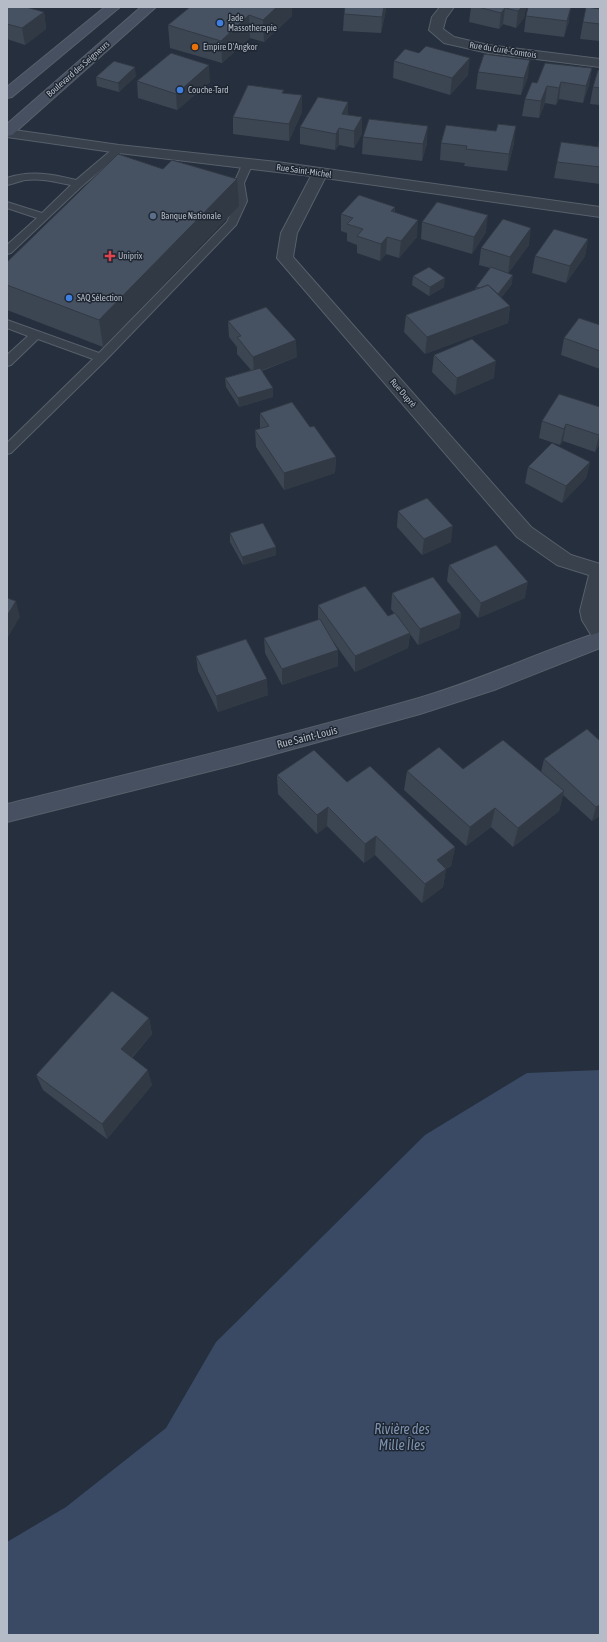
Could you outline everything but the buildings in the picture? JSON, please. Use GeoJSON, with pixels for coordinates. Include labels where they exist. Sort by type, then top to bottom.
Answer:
{"type":"FeatureCollection","features":[{"type":"Feature","properties":{"kind":"main road"},"geometry":{"type":"LineString","coordinates":[[7,94],[113,7]]}},
{"type":"Feature","properties":{"kind":"main road","name":"Boulevard des Seigneurs"},"geometry":{"type":"LineString","coordinates":[[7,132],[149,7]]}},
{"type":"Feature","properties":{"kind":"main road","name":"Rue Saint-Louis"},"geometry":{"type":"LineString","coordinates":[[7,813],[245,753],[420,706],[487,684],[600,640]]}},
{"type":"Feature","properties":{"kind":"street","name":"Rue du Curé-Comtois"},"geometry":{"type":"LineString","coordinates":[[447,7],[439,16],[436,30],[449,40],[488,49],[600,63]]}},
{"type":"Feature","properties":{"kind":"street","name":"Rue Saint-Michel"},"geometry":{"type":"LineString","coordinates":[[7,132],[119,150],[320,174],[600,212]]}},
{"type":"Feature","properties":{"kind":"street","name":"Rue Dupré"},"geometry":{"type":"LineString","coordinates":[[320,174],[289,233],[285,258],[524,532],[564,560],[600,571]]}},
{"type":"Feature","properties":{"kind":"street"},"geometry":{"type":"LineString","coordinates":[[600,571],[590,611],[592,620],[600,633]]}},
{"type":"Feature","properties":{"kind":"lane"},"geometry":{"type":"LineString","coordinates":[[7,251],[78,184],[119,150]]}},
{"type":"Feature","properties":{"kind":"lane"},"geometry":{"type":"LineString","coordinates":[[7,450],[101,358],[232,223],[242,201],[239,183],[247,165]]}},
{"type":"Feature","properties":{"kind":"lane"},"geometry":{"type":"LineString","coordinates":[[7,182],[17,178],[31,176],[52,178],[78,184]]}},
{"type":"Feature","properties":{"kind":"lane"},"geometry":{"type":"LineString","coordinates":[[7,205],[44,217]]}},
{"type":"Feature","properties":{"kind":"lane"},"geometry":{"type":"LineString","coordinates":[[7,324],[101,358]]}},
{"type":"Feature","properties":{"kind":"lane"},"geometry":{"type":"LineString","coordinates":[[7,362],[35,335]]}},
{"type":"Feature","properties":{"kind":"water","name":"Rivière des Mille Îles"},"geometry":{"type":"Polygon","coordinates":[[[600,1070],[600,1635],[7,1635],[7,1542],[66,1507],[166,1428],[216,1342],[425,1135],[527,1073],[600,1070]]]}},
{"type":"Feature","properties":{"kind":"place","name":"Jade Massotherapie"},"geometry":{"type":"Point","coordinates":[220,23]}},
{"type":"Feature","properties":{"kind":"place","name":"Empire D'Angkor"},"geometry":{"type":"Point","coordinates":[195,47]}},
{"type":"Feature","properties":{"kind":"place","name":"Couche-Tard"},"geometry":{"type":"Point","coordinates":[180,90]}},
{"type":"Feature","properties":{"kind":"place","name":"Banque Nationale"},"geometry":{"type":"Point","coordinates":[153,216]}},
{"type":"Feature","properties":{"kind":"place","name":"Uniprix"},"geometry":{"type":"Point","coordinates":[110,256]}},
{"type":"Feature","properties":{"kind":"place","name":"SAQ Sélection"},"geometry":{"type":"Point","coordinates":[69,298]}}]}
